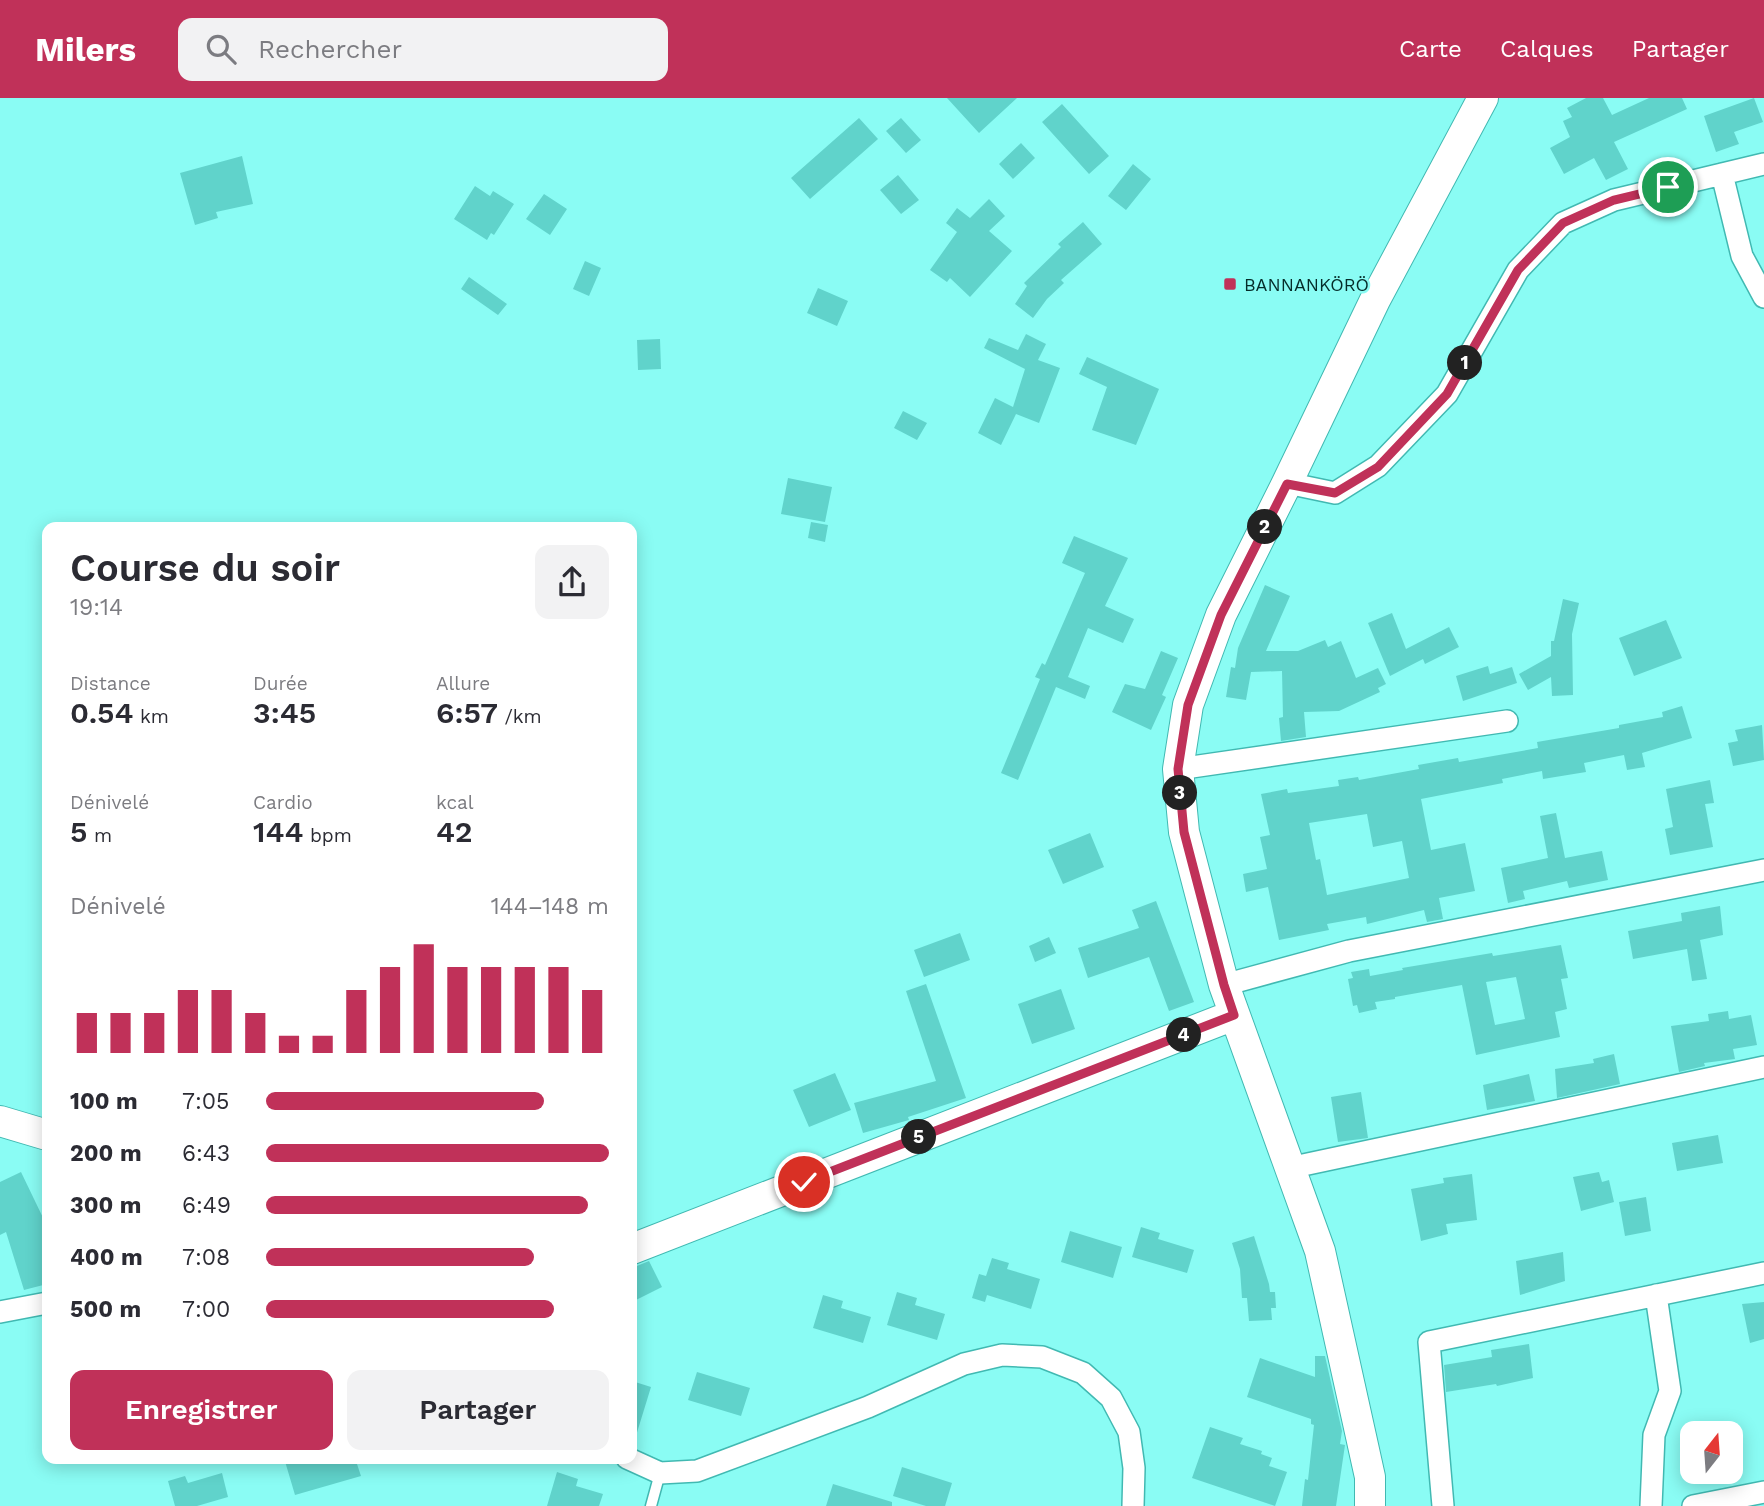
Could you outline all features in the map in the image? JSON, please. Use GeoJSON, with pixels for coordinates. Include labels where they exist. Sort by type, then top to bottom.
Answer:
{"type":"FeatureCollection","features":[{"type":"Feature","properties":{"kind":"main road"},"geometry":{"type":"LineString","coordinates":[[1370,1506],[1370,1477],[1320,1251],[1224,985],[1184,832],[1178,769],[1188,705],[1221,615],[1375,300],[1483,98]]}},
{"type":"Feature","properties":{"kind":"main road"},"geometry":{"type":"LineString","coordinates":[[637,1247],[1234,1015]]}},
{"type":"Feature","properties":{"kind":"main road"},"geometry":{"type":"LineString","coordinates":[[0,1121],[42,1134]]}},
{"type":"Feature","properties":{"kind":"street"},"geometry":{"type":"LineString","coordinates":[[1287,484],[1335,493],[1378,467],[1447,394],[1518,270],[1563,223],[1614,200],[1764,164]]}},
{"type":"Feature","properties":{"kind":"street"},"geometry":{"type":"LineString","coordinates":[[1722,174],[1742,256],[1764,297]]}},
{"type":"Feature","properties":{"kind":"street"},"geometry":{"type":"LineString","coordinates":[[1178,769],[1507,721]]}},
{"type":"Feature","properties":{"kind":"street"},"geometry":{"type":"LineString","coordinates":[[1224,985],[1349,951],[1764,870]]}},
{"type":"Feature","properties":{"kind":"street"},"geometry":{"type":"LineString","coordinates":[[1289,1168],[1764,1067]]}},
{"type":"Feature","properties":{"kind":"street"},"geometry":{"type":"LineString","coordinates":[[1443,1506],[1429,1342],[1764,1273]]}},
{"type":"Feature","properties":{"kind":"street"},"geometry":{"type":"LineString","coordinates":[[1651,1506],[1654,1435],[1670,1391],[1656,1295]]}},
{"type":"Feature","properties":{"kind":"street"},"geometry":{"type":"LineString","coordinates":[[2,1306],[42,1303]]}},
{"type":"Feature","properties":{"kind":"street"},"geometry":{"type":"LineString","coordinates":[[637,1463],[660,1473],[697,1471],[868,1408],[964,1364],[1002,1354],[1042,1357],[1083,1373],[1111,1398],[1129,1432],[1134,1468],[1133,1506]]}},
{"type":"Feature","properties":{"kind":"street"},"geometry":{"type":"LineString","coordinates":[[1693,1506],[1764,1492]]}},
{"type":"Feature","properties":{"kind":"lane"},"geometry":{"type":"LineString","coordinates":[[651,1506],[660,1473]]}},
{"type":"Feature","properties":{"kind":"building"},"geometry":{"type":"Polygon","coordinates":[[[947,98],[1017,98],[979,133],[947,98]]]}},
{"type":"Feature","properties":{"kind":"building"},"geometry":{"type":"Polygon","coordinates":[[[1586,98],[1603,98],[1612,115],[1649,98],[1682,98],[1687,109],[1614,142],[1628,169],[1606,180],[1594,158],[1564,174],[1550,148],[1570,137],[1563,121],[1572,117],[1567,108],[1586,98]]]}},
{"type":"Feature","properties":{"kind":"building"},"geometry":{"type":"Polygon","coordinates":[[[1754,98],[1763,122],[1734,132],[1739,144],[1716,152],[1704,116],[1754,98]]]}},
{"type":"Feature","properties":{"kind":"building"},"geometry":{"type":"Polygon","coordinates":[[[1062,104],[1109,156],[1089,174],[1042,122],[1062,104]]]}},
{"type":"Feature","properties":{"kind":"building"},"geometry":{"type":"Polygon","coordinates":[[[859,118],[878,139],[810,199],[791,178],[859,118]]]}},
{"type":"Feature","properties":{"kind":"building"},"geometry":{"type":"Polygon","coordinates":[[[901,118],[921,140],[906,153],[886,131],[901,118]]]}},
{"type":"Feature","properties":{"kind":"building"},"geometry":{"type":"Polygon","coordinates":[[[1021,143],[1035,158],[1013,179],[999,164],[1021,143]]]}},
{"type":"Feature","properties":{"kind":"building"},"geometry":{"type":"Polygon","coordinates":[[[242,156],[253,204],[216,212],[218,218],[195,225],[180,173],[242,156]]]}},
{"type":"Feature","properties":{"kind":"building"},"geometry":{"type":"Polygon","coordinates":[[[1133,164],[1151,179],[1126,210],[1108,196],[1133,164]]]}},
{"type":"Feature","properties":{"kind":"building"},"geometry":{"type":"Polygon","coordinates":[[[898,175],[919,200],[901,214],[880,190],[898,175]]]}},
{"type":"Feature","properties":{"kind":"building"},"geometry":{"type":"Polygon","coordinates":[[[475,186],[490,196],[493,191],[514,204],[494,235],[491,233],[487,240],[454,219],[475,186]]]}},
{"type":"Feature","properties":{"kind":"building"},"geometry":{"type":"Polygon","coordinates":[[[544,194],[567,209],[550,235],[526,219],[544,194]]]}},
{"type":"Feature","properties":{"kind":"building"},"geometry":{"type":"Polygon","coordinates":[[[989,199],[1005,216],[989,231],[1012,251],[970,297],[950,278],[947,282],[930,270],[957,232],[946,223],[957,208],[970,218],[989,199]]]}},
{"type":"Feature","properties":{"kind":"building"},"geometry":{"type":"Polygon","coordinates":[[[1083,222],[1102,244],[1061,280],[1064,283],[1047,299],[1033,318],[1015,304],[1027,286],[1024,283],[1061,247],[1058,244],[1083,222]]]}},
{"type":"Feature","properties":{"kind":"building"},"geometry":{"type":"Polygon","coordinates":[[[585,261],[601,268],[589,296],[573,289],[585,261]]]}},
{"type":"Feature","properties":{"kind":"building"},"geometry":{"type":"Polygon","coordinates":[[[469,277],[507,304],[498,315],[461,289],[469,277]]]}},
{"type":"Feature","properties":{"kind":"building"},"geometry":{"type":"Polygon","coordinates":[[[818,288],[848,301],[837,326],[807,313],[818,288]]]}},
{"type":"Feature","properties":{"kind":"building"},"geometry":{"type":"Polygon","coordinates":[[[1026,334],[1046,344],[1038,360],[1060,368],[1039,423],[1016,414],[1001,445],[978,433],[995,398],[1013,407],[1025,369],[984,348],[989,338],[1018,350],[1026,334]]]}},
{"type":"Feature","properties":{"kind":"building"},"geometry":{"type":"Polygon","coordinates":[[[660,339],[661,369],[638,370],[637,340],[660,339]]]}},
{"type":"Feature","properties":{"kind":"building"},"geometry":{"type":"Polygon","coordinates":[[[1087,357],[1159,389],[1136,445],[1092,430],[1107,387],[1079,374],[1087,357]]]}},
{"type":"Feature","properties":{"kind":"building"},"geometry":{"type":"Polygon","coordinates":[[[903,411],[927,423],[917,440],[894,428],[903,411]]]}},
{"type":"Feature","properties":{"kind":"building"},"geometry":{"type":"Polygon","coordinates":[[[788,478],[832,487],[825,522],[781,514],[788,478]]]}},
{"type":"Feature","properties":{"kind":"building"},"geometry":{"type":"Polygon","coordinates":[[[811,522],[828,525],[825,542],[808,538],[811,522]]]}},
{"type":"Feature","properties":{"kind":"building"},"geometry":{"type":"Polygon","coordinates":[[[1074,536],[1128,558],[1105,606],[1134,619],[1123,643],[1088,628],[1068,677],[1090,686],[1085,699],[1056,687],[1018,780],[1001,773],[1040,679],[1035,677],[1042,663],[1045,665],[1085,573],[1062,563],[1074,536]]]}},
{"type":"Feature","properties":{"kind":"building"},"geometry":{"type":"Polygon","coordinates":[[[1265,585],[1290,596],[1266,651],[1298,651],[1325,640],[1328,647],[1341,641],[1356,678],[1378,668],[1386,684],[1378,688],[1380,692],[1339,711],[1304,712],[1306,737],[1281,741],[1279,718],[1283,717],[1282,671],[1251,672],[1246,700],[1226,697],[1231,667],[1235,668],[1238,648],[1265,585]]]}},
{"type":"Feature","properties":{"kind":"building"},"geometry":{"type":"Polygon","coordinates":[[[1563,599],[1579,603],[1572,634],[1573,695],[1552,696],[1551,677],[1528,690],[1519,674],[1551,656],[1551,641],[1554,641],[1563,599]]]}},
{"type":"Feature","properties":{"kind":"building"},"geometry":{"type":"Polygon","coordinates":[[[1392,613],[1406,649],[1449,627],[1459,647],[1425,664],[1423,659],[1390,676],[1368,623],[1392,613]]]}},
{"type":"Feature","properties":{"kind":"building"},"geometry":{"type":"Polygon","coordinates":[[[1666,620],[1682,658],[1634,676],[1619,638],[1666,620]]]}},
{"type":"Feature","properties":{"kind":"building"},"geometry":{"type":"Polygon","coordinates":[[[1161,651],[1178,658],[1162,695],[1166,697],[1151,730],[1112,712],[1125,684],[1145,689],[1161,651]]]}},
{"type":"Feature","properties":{"kind":"building"},"geometry":{"type":"Polygon","coordinates":[[[1488,666],[1490,674],[1512,667],[1517,683],[1463,701],[1456,676],[1488,666]]]}},
{"type":"Feature","properties":{"kind":"building"},"geometry":{"type":"Polygon","coordinates":[[[1682,706],[1692,738],[1642,753],[1645,767],[1627,770],[1624,755],[1584,763],[1586,772],[1543,779],[1542,771],[1502,779],[1503,783],[1421,799],[1431,850],[1465,843],[1475,891],[1439,898],[1443,919],[1427,922],[1424,910],[1367,924],[1366,917],[1327,924],[1329,930],[1279,940],[1268,887],[1246,892],[1243,874],[1267,869],[1260,837],[1270,835],[1261,794],[1287,789],[1288,793],[1339,786],[1338,780],[1358,777],[1359,780],[1419,769],[1418,765],[1458,758],[1459,762],[1538,748],[1537,742],[1619,728],[1619,725],[1663,717],[1662,712],[1682,706]],[[1367,814],[1309,823],[1316,860],[1320,859],[1327,895],[1409,878],[1402,841],[1373,847],[1367,814]]]}},
{"type":"Feature","properties":{"kind":"building"},"geometry":{"type":"Polygon","coordinates":[[[1762,725],[1764,760],[1733,766],[1728,743],[1738,741],[1735,730],[1762,725]]]}},
{"type":"Feature","properties":{"kind":"building"},"geometry":{"type":"Polygon","coordinates":[[[1710,780],[1714,803],[1705,804],[1713,847],[1670,855],[1665,829],[1673,827],[1666,789],[1710,780]]]}},
{"type":"Feature","properties":{"kind":"building"},"geometry":{"type":"Polygon","coordinates":[[[1556,813],[1565,858],[1602,851],[1608,880],[1569,888],[1567,881],[1523,891],[1525,899],[1508,903],[1501,868],[1548,858],[1540,816],[1556,813]]]}},
{"type":"Feature","properties":{"kind":"building"},"geometry":{"type":"Polygon","coordinates":[[[1090,833],[1104,867],[1063,884],[1048,850],[1090,833]]]}},
{"type":"Feature","properties":{"kind":"building"},"geometry":{"type":"Polygon","coordinates":[[[1156,901],[1194,1002],[1169,1011],[1149,957],[1088,978],[1078,948],[1139,928],[1132,910],[1156,901]]]}},
{"type":"Feature","properties":{"kind":"building"},"geometry":{"type":"Polygon","coordinates":[[[1720,906],[1723,935],[1700,940],[1707,979],[1692,981],[1687,949],[1633,959],[1628,931],[1682,921],[1681,913],[1720,906]]]}},
{"type":"Feature","properties":{"kind":"building"},"geometry":{"type":"Polygon","coordinates":[[[960,933],[970,960],[924,977],[914,950],[960,933]]]}},
{"type":"Feature","properties":{"kind":"building"},"geometry":{"type":"Polygon","coordinates":[[[1049,937],[1056,953],[1035,962],[1029,946],[1049,937]]]}},
{"type":"Feature","properties":{"kind":"building"},"geometry":{"type":"Polygon","coordinates":[[[1561,945],[1568,978],[1561,979],[1567,1009],[1555,1012],[1560,1037],[1476,1055],[1462,985],[1375,1002],[1377,1009],[1359,1013],[1357,1005],[1353,1006],[1348,979],[1353,978],[1351,972],[1369,969],[1370,976],[1492,953],[1493,956],[1561,945]],[[1516,977],[1486,982],[1495,1025],[1525,1019],[1516,977]]]}},
{"type":"Feature","properties":{"kind":"building"},"geometry":{"type":"Polygon","coordinates":[[[926,984],[966,1098],[908,1117],[909,1120],[863,1133],[854,1103],[936,1081],[906,991],[926,984]]]}},
{"type":"Feature","properties":{"kind":"building"},"geometry":{"type":"Polygon","coordinates":[[[1061,989],[1075,1029],[1032,1044],[1018,1004],[1061,989]]]}},
{"type":"Feature","properties":{"kind":"building"},"geometry":{"type":"Polygon","coordinates":[[[1728,1011],[1729,1019],[1751,1015],[1757,1045],[1733,1049],[1735,1059],[1704,1063],[1705,1066],[1679,1072],[1671,1026],[1709,1021],[1708,1014],[1728,1011]]]}},
{"type":"Feature","properties":{"kind":"building"},"geometry":{"type":"Polygon","coordinates":[[[1614,1054],[1620,1084],[1557,1098],[1555,1069],[1594,1063],[1593,1059],[1614,1054]]]}},
{"type":"Feature","properties":{"kind":"building"},"geometry":{"type":"Polygon","coordinates":[[[835,1073],[851,1110],[809,1127],[793,1090],[835,1073]]]}},
{"type":"Feature","properties":{"kind":"building"},"geometry":{"type":"Polygon","coordinates":[[[1529,1074],[1535,1101],[1487,1110],[1483,1085],[1529,1074]]]}},
{"type":"Feature","properties":{"kind":"building"},"geometry":{"type":"Polygon","coordinates":[[[1361,1092],[1368,1138],[1338,1142],[1331,1097],[1361,1092]]]}},
{"type":"Feature","properties":{"kind":"building"},"geometry":{"type":"Polygon","coordinates":[[[1718,1135],[1723,1163],[1677,1171],[1672,1143],[1718,1135]]]}},
{"type":"Feature","properties":{"kind":"building"},"geometry":{"type":"Polygon","coordinates":[[[21,1172],[42,1216],[42,1285],[24,1290],[6,1232],[0,1235],[0,1182],[21,1172]]]}},
{"type":"Feature","properties":{"kind":"building"},"geometry":{"type":"Polygon","coordinates":[[[1599,1172],[1602,1182],[1609,1180],[1614,1202],[1581,1211],[1573,1177],[1599,1172]]]}},
{"type":"Feature","properties":{"kind":"building"},"geometry":{"type":"Polygon","coordinates":[[[1472,1174],[1477,1220],[1446,1224],[1448,1234],[1421,1241],[1411,1189],[1444,1183],[1443,1178],[1472,1174]]]}},
{"type":"Feature","properties":{"kind":"building"},"geometry":{"type":"Polygon","coordinates":[[[1646,1197],[1651,1231],[1625,1236],[1619,1202],[1646,1197]]]}},
{"type":"Feature","properties":{"kind":"building"},"geometry":{"type":"Polygon","coordinates":[[[1141,1227],[1160,1233],[1158,1239],[1194,1250],[1187,1273],[1132,1257],[1141,1227]]]}},
{"type":"Feature","properties":{"kind":"building"},"geometry":{"type":"Polygon","coordinates":[[[1070,1231],[1122,1247],[1113,1278],[1061,1262],[1070,1231]]]}},
{"type":"Feature","properties":{"kind":"building"},"geometry":{"type":"Polygon","coordinates":[[[1254,1236],[1270,1292],[1275,1292],[1276,1308],[1271,1308],[1272,1320],[1249,1321],[1247,1298],[1242,1298],[1240,1269],[1232,1243],[1254,1236]]]}},
{"type":"Feature","properties":{"kind":"building"},"geometry":{"type":"Polygon","coordinates":[[[1563,1252],[1565,1281],[1520,1295],[1516,1261],[1563,1252]]]}},
{"type":"Feature","properties":{"kind":"building"},"geometry":{"type":"Polygon","coordinates":[[[992,1258],[1009,1263],[1007,1269],[1040,1279],[1031,1309],[987,1295],[985,1302],[972,1298],[979,1274],[986,1276],[992,1258]]]}},
{"type":"Feature","properties":{"kind":"building"},"geometry":{"type":"Polygon","coordinates":[[[649,1261],[662,1287],[637,1300],[637,1266],[649,1261]]]}},
{"type":"Feature","properties":{"kind":"building"},"geometry":{"type":"Polygon","coordinates":[[[897,1292],[917,1298],[915,1305],[945,1314],[937,1340],[887,1325],[897,1292]]]}},
{"type":"Feature","properties":{"kind":"building"},"geometry":{"type":"Polygon","coordinates":[[[823,1295],[843,1301],[841,1308],[871,1317],[863,1343],[813,1328],[823,1295]]]}},
{"type":"Feature","properties":{"kind":"building"},"geometry":{"type":"Polygon","coordinates":[[[1764,1302],[1764,1339],[1750,1343],[1742,1304],[1764,1302]]]}},
{"type":"Feature","properties":{"kind":"building"},"geometry":{"type":"Polygon","coordinates":[[[1529,1344],[1533,1378],[1497,1386],[1496,1384],[1446,1392],[1444,1365],[1492,1357],[1491,1350],[1529,1344]]]}},
{"type":"Feature","properties":{"kind":"building"},"geometry":{"type":"Polygon","coordinates":[[[1315,1356],[1325,1356],[1342,1431],[1340,1444],[1345,1445],[1336,1506],[1302,1506],[1305,1479],[1308,1480],[1314,1425],[1311,1424],[1311,1419],[1247,1397],[1260,1358],[1315,1377],[1315,1356]]]}},
{"type":"Feature","properties":{"kind":"building"},"geometry":{"type":"Polygon","coordinates":[[[697,1372],[750,1388],[741,1416],[688,1400],[697,1372]]]}},
{"type":"Feature","properties":{"kind":"building"},"geometry":{"type":"Polygon","coordinates":[[[637,1383],[651,1387],[637,1432],[637,1383]]]}},
{"type":"Feature","properties":{"kind":"building"},"geometry":{"type":"Polygon","coordinates":[[[1210,1427],[1243,1438],[1240,1444],[1262,1451],[1261,1454],[1272,1458],[1269,1466],[1287,1472],[1275,1506],[1192,1478],[1210,1427]]]}},
{"type":"Feature","properties":{"kind":"building"},"geometry":{"type":"Polygon","coordinates":[[[286,1464],[357,1464],[361,1476],[295,1495],[286,1464]]]}},
{"type":"Feature","properties":{"kind":"building"},"geometry":{"type":"Polygon","coordinates":[[[902,1467],[952,1483],[945,1506],[926,1506],[893,1496],[902,1467]]]}},
{"type":"Feature","properties":{"kind":"building"},"geometry":{"type":"Polygon","coordinates":[[[557,1472],[578,1479],[576,1486],[603,1494],[599,1506],[547,1506],[557,1472]]]}},
{"type":"Feature","properties":{"kind":"building"},"geometry":{"type":"Polygon","coordinates":[[[222,1473],[228,1497],[197,1506],[175,1506],[168,1481],[185,1476],[188,1483],[222,1473]]]}},
{"type":"Feature","properties":{"kind":"building"},"geometry":{"type":"Polygon","coordinates":[[[833,1484],[892,1502],[892,1506],[826,1506],[833,1484]]]}},
{"type":"Feature","properties":{"kind":"place","name":"BANNANKÖRÖ"},"geometry":{"type":"Point","coordinates":[1230,284]}},
{"type":"Feature","properties":{"kind":"route"},"geometry":{"type":"LineString","coordinates":[[804,1182],[1234,1015],[1184,832],[1178,769],[1188,705],[1221,615],[1287,484],[1335,493],[1378,467],[1447,394],[1518,270],[1563,223],[1614,200],[1668,187]]}}]}
